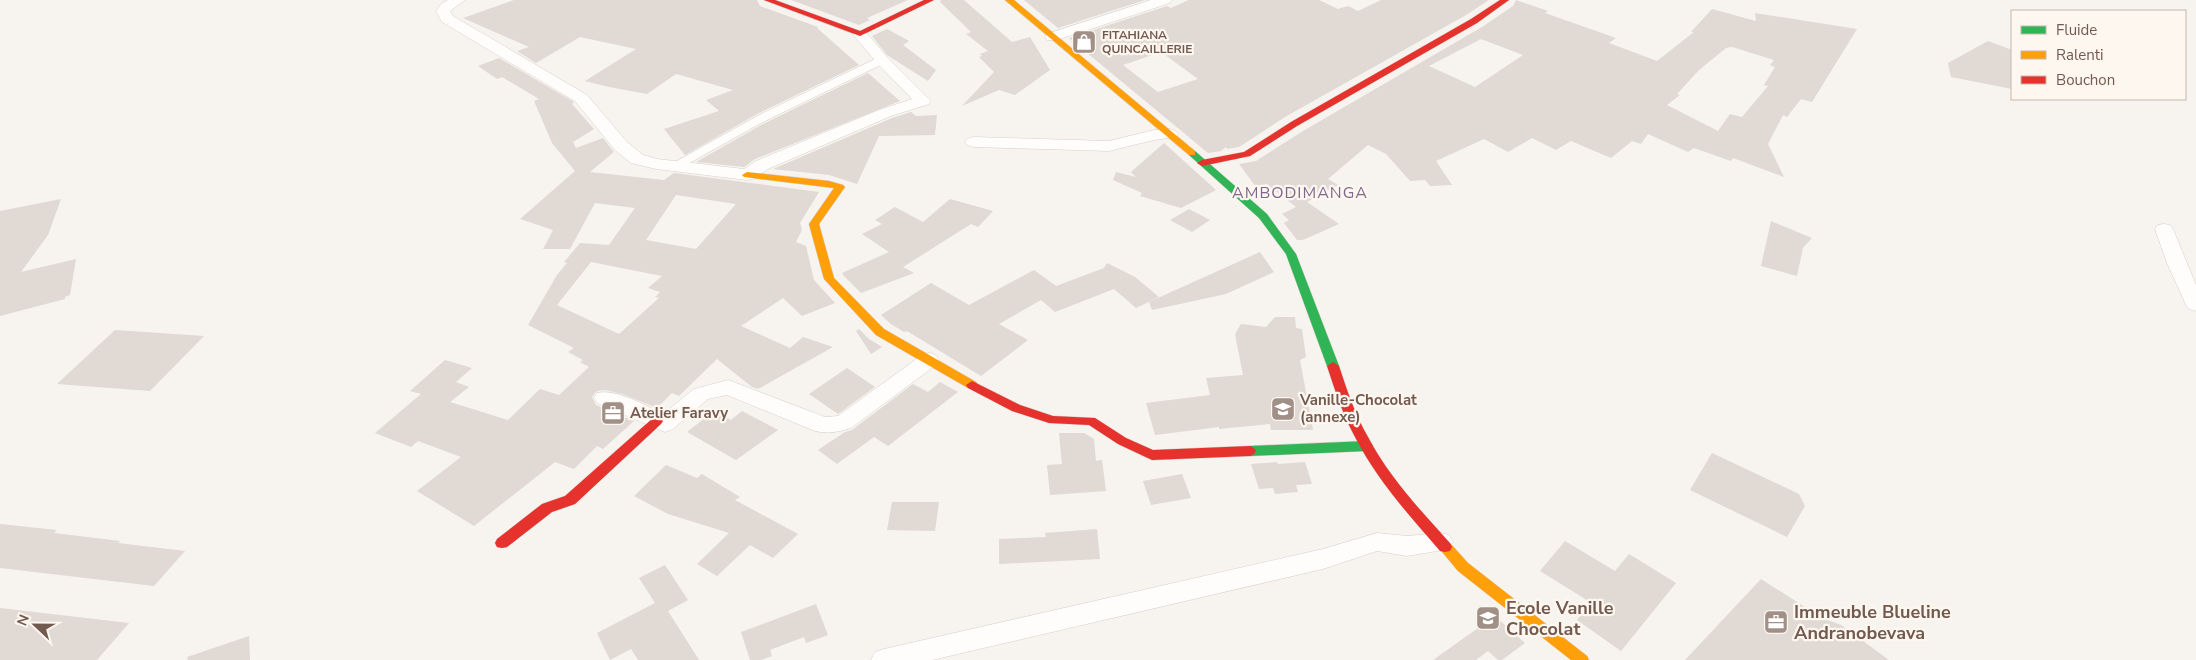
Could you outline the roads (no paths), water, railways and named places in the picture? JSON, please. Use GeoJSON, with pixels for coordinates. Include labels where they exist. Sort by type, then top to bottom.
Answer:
{"type":"FeatureCollection","features":[{"type":"Feature","properties":{"kind":"street"},"geometry":{"type":"LineString","coordinates":[[458,0],[443,11],[447,19],[581,98],[621,146],[638,160],[829,184],[840,188],[814,224],[829,279],[880,332],[1016,408],[1053,420],[1091,421],[1122,441],[1152,455],[1367,446]]}},
{"type":"Feature","properties":{"kind":"street"},"geometry":{"type":"LineString","coordinates":[[747,175],[762,165],[780,157],[885,113],[923,101],[882,60],[860,34],[768,0]]}},
{"type":"Feature","properties":{"kind":"street"},"geometry":{"type":"LineString","coordinates":[[860,34],[930,0]]}},
{"type":"Feature","properties":{"kind":"street"},"geometry":{"type":"LineString","coordinates":[[1009,0],[1170,134],[1263,216],[1291,254],[1353,420],[1367,446],[1404,501],[1463,567],[1582,660]]}},
{"type":"Feature","properties":{"kind":"street"},"geometry":{"type":"LineString","coordinates":[[1052,37],[1165,0]]}},
{"type":"Feature","properties":{"kind":"street"},"geometry":{"type":"LineString","coordinates":[[1202,163],[1247,154],[1294,124],[1474,20],[1504,0]]}},
{"type":"Feature","properties":{"kind":"street"},"geometry":{"type":"LineString","coordinates":[[973,142],[1109,146],[1154,135],[1170,134]]}},
{"type":"Feature","properties":{"kind":"street"},"geometry":{"type":"LineString","coordinates":[[2164,229],[2176,262],[2196,305]]}},
{"type":"Feature","properties":{"kind":"street"},"geometry":{"type":"LineString","coordinates":[[605,398],[628,406],[665,424],[701,394],[728,387],[823,425],[843,423],[929,360]]}},
{"type":"Feature","properties":{"kind":"street"},"geometry":{"type":"LineString","coordinates":[[502,543],[547,508],[570,500],[657,421]]}},
{"type":"Feature","properties":{"kind":"street"},"geometry":{"type":"LineString","coordinates":[[884,660],[1323,558],[1377,542],[1407,546],[1441,542]]}},
{"type":"Feature","properties":{"kind":"lane"},"geometry":{"type":"LineString","coordinates":[[676,166],[760,119],[882,60]]}},
{"type":"Feature","properties":{"kind":"place","name":"FITAHIANA QUINCAILLERIE"},"geometry":{"type":"Point","coordinates":[1084,42]}},
{"type":"Feature","properties":{"kind":"place","name":"Vanille-Chocolat (annexe)"},"geometry":{"type":"Point","coordinates":[1283,409]}},
{"type":"Feature","properties":{"kind":"place","name":"Atelier Faravy"},"geometry":{"type":"Point","coordinates":[613,413]}},
{"type":"Feature","properties":{"kind":"place","name":"Ecole Vanille Chocolat"},"geometry":{"type":"Point","coordinates":[1488,618]}},
{"type":"Feature","properties":{"kind":"place","name":"Immeuble Blueline Andranobevava"},"geometry":{"type":"Point","coordinates":[1776,622]}},
{"type":"Feature","properties":{"kind":"district","name":"AMBODIMANGA"},"geometry":{"type":"Point","coordinates":[1300,193]}}]}
